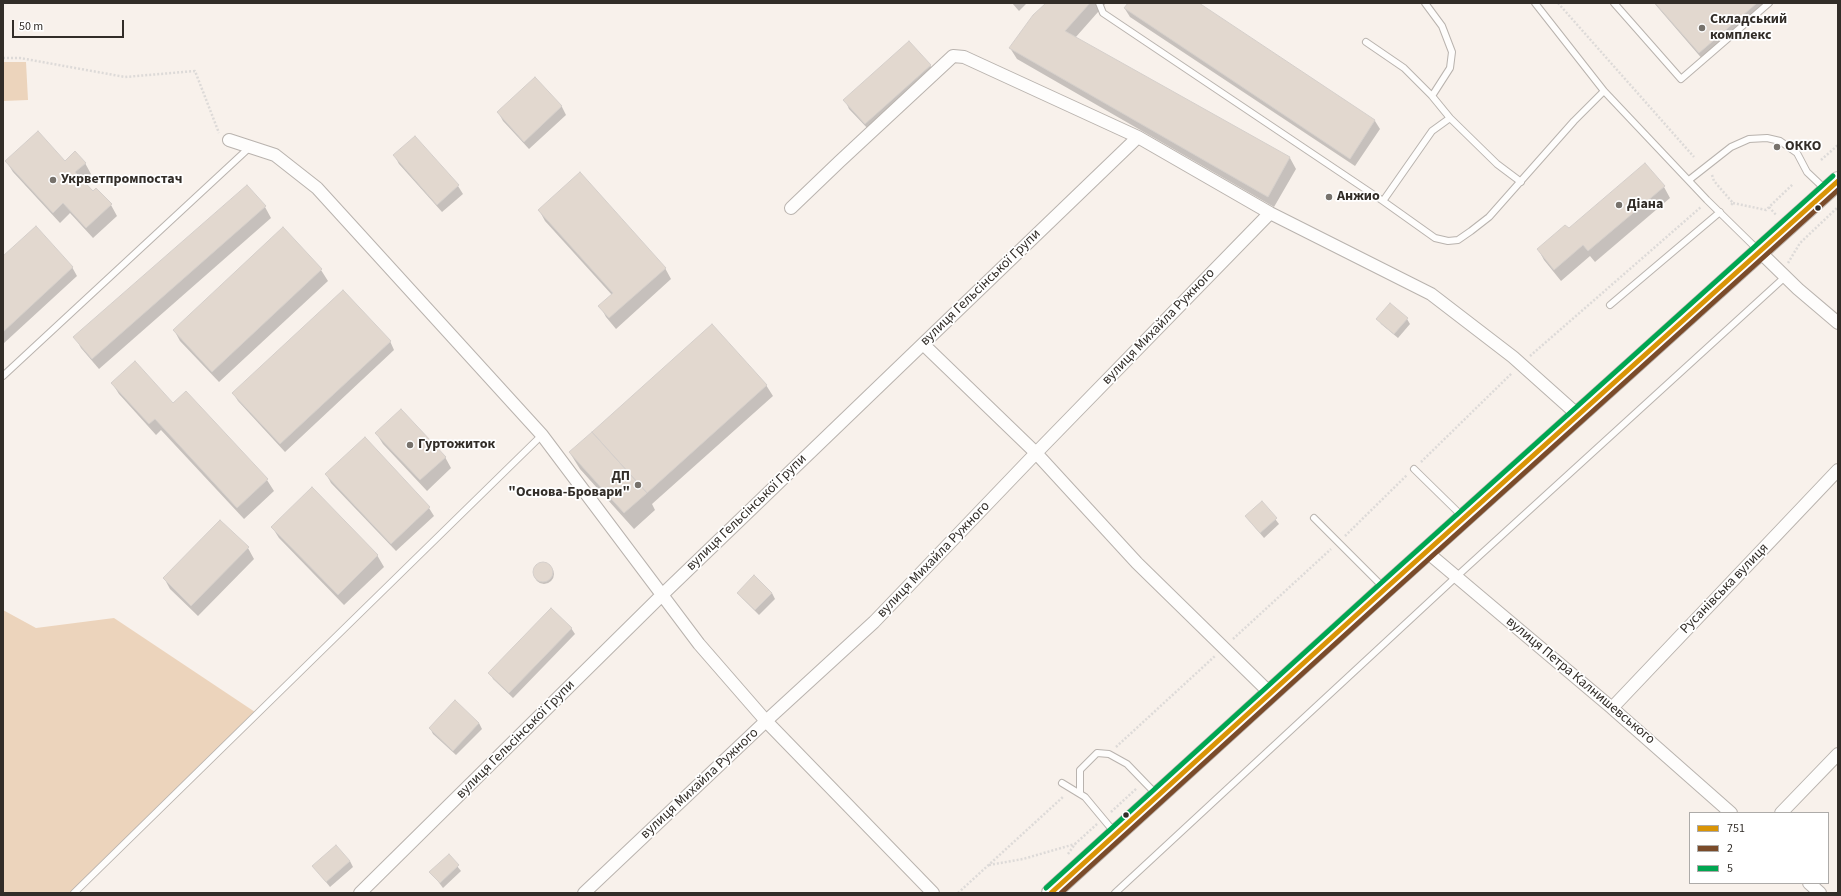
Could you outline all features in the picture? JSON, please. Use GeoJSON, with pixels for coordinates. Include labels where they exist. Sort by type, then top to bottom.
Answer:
{"type":"FeatureCollection","features":[{"type":"Feature","properties":{"kind":"main road"},"geometry":{"type":"LineString","coordinates":[[1052,893],[1385,589],[1579,416],[1832,186]]}},
{"type":"Feature","properties":{"kind":"street"},"geometry":{"type":"LineString","coordinates":[[791,208],[953,56],[964,56],[1138,137],[1270,213],[1431,294],[1513,357],[1579,416]]}},
{"type":"Feature","properties":{"kind":"street","name":"вулиця Гельсінської Групи"},"geometry":{"type":"LineString","coordinates":[[360,893],[662,594],[1138,137]]}},
{"type":"Feature","properties":{"kind":"street"},"geometry":{"type":"LineString","coordinates":[[228,140],[252,146],[275,155],[317,188],[542,435],[699,644],[766,721],[933,893]]}},
{"type":"Feature","properties":{"kind":"street","name":"вулиця Михайла Ружного"},"geometry":{"type":"LineString","coordinates":[[584,893],[766,721],[874,622],[1270,213]]}},
{"type":"Feature","properties":{"kind":"street"},"geometry":{"type":"LineString","coordinates":[[1759,251],[1798,289],[1838,323]]}},
{"type":"Feature","properties":{"kind":"street"},"geometry":{"type":"LineString","coordinates":[[923,344],[1036,453],[1137,563],[1271,694]]}},
{"type":"Feature","properties":{"kind":"street","name":"Русанівська вулиця"},"geometry":{"type":"LineString","coordinates":[[1612,708],[1838,470]]}},
{"type":"Feature","properties":{"kind":"street","name":"вулиця Петра Калнишевського"},"geometry":{"type":"LineString","coordinates":[[1427,552],[1612,708],[1730,812]]}},
{"type":"Feature","properties":{"kind":"street"},"geometry":{"type":"LineString","coordinates":[[1781,812],[1838,754]]}},
{"type":"Feature","properties":{"kind":"street"},"geometry":{"type":"LineString","coordinates":[[1810,884],[1820,893]]}},
{"type":"Feature","properties":{"kind":"lane"},"geometry":{"type":"LineString","coordinates":[[1099,3],[1103,13],[1383,201],[1435,238],[1448,241],[1458,240],[1489,217],[1574,121],[1604,91]]}},
{"type":"Feature","properties":{"kind":"lane"},"geometry":{"type":"LineString","coordinates":[[1425,3],[1442,26],[1452,52],[1450,68],[1432,96]]}},
{"type":"Feature","properties":{"kind":"lane"},"geometry":{"type":"LineString","coordinates":[[1535,3],[1604,91],[1759,251]]}},
{"type":"Feature","properties":{"kind":"lane"},"geometry":{"type":"LineString","coordinates":[[1614,3],[1681,79],[1769,3]]}},
{"type":"Feature","properties":{"kind":"lane"},"geometry":{"type":"LineString","coordinates":[[1366,42],[1404,68],[1432,96],[1450,118],[1497,164],[1521,182]]}},
{"type":"Feature","properties":{"kind":"lane"},"geometry":{"type":"LineString","coordinates":[[1383,201],[1432,131],[1450,118]]}},
{"type":"Feature","properties":{"kind":"lane"},"geometry":{"type":"LineString","coordinates":[[1689,180],[1731,147],[1749,139],[1767,138],[1780,141],[1796,153],[1807,172],[1832,186]]}},
{"type":"Feature","properties":{"kind":"lane"},"geometry":{"type":"LineString","coordinates":[[3,376],[252,146]]}},
{"type":"Feature","properties":{"kind":"lane"},"geometry":{"type":"LineString","coordinates":[[1610,305],[1720,212]]}},
{"type":"Feature","properties":{"kind":"lane"},"geometry":{"type":"LineString","coordinates":[[1115,893],[1456,577],[1786,276]]}},
{"type":"Feature","properties":{"kind":"lane"},"geometry":{"type":"LineString","coordinates":[[74,893],[542,435]]}},
{"type":"Feature","properties":{"kind":"lane"},"geometry":{"type":"LineString","coordinates":[[1414,469],[1464,518]]}},
{"type":"Feature","properties":{"kind":"lane"},"geometry":{"type":"LineString","coordinates":[[1314,518],[1385,589]]}},
{"type":"Feature","properties":{"kind":"lane"},"geometry":{"type":"LineString","coordinates":[[1080,793],[1080,770],[1097,753],[1109,754],[1127,764],[1158,796]]}},
{"type":"Feature","properties":{"kind":"lane"},"geometry":{"type":"LineString","coordinates":[[1062,783],[1080,793],[1116,834]]}},
{"type":"Feature","properties":{"kind":"path"},"geometry":{"type":"LineString","coordinates":[[1558,3],[1694,157]]}},
{"type":"Feature","properties":{"kind":"path"},"geometry":{"type":"LineString","coordinates":[[3,58],[20,58],[125,77],[195,71],[221,136],[228,140]]}},
{"type":"Feature","properties":{"kind":"path"},"geometry":{"type":"LineString","coordinates":[[1821,160],[1838,144]]}},
{"type":"Feature","properties":{"kind":"path"},"geometry":{"type":"LineString","coordinates":[[1712,175],[1714,181],[1733,203],[1758,210],[1766,210],[1793,184]]}},
{"type":"Feature","properties":{"kind":"path"},"geometry":{"type":"LineString","coordinates":[[1730,206],[1733,203]]}},
{"type":"Feature","properties":{"kind":"path"},"geometry":{"type":"LineString","coordinates":[[1769,207],[1778,218]]}},
{"type":"Feature","properties":{"kind":"path"},"geometry":{"type":"LineString","coordinates":[[1786,276],[1788,263],[1800,243],[1838,207]]}},
{"type":"Feature","properties":{"kind":"path"},"geometry":{"type":"LineString","coordinates":[[989,865],[1023,859],[1075,844]]}},
{"type":"Feature","properties":{"kind":"shaded area"},"geometry":{"type":"Polygon","coordinates":[[[3,62],[26,62],[28,100],[3,101],[3,62]]]}},
{"type":"Feature","properties":{"kind":"shaded area"},"geometry":{"type":"Polygon","coordinates":[[[3,610],[36,628],[114,618],[258,714],[74,893],[3,893],[3,610]]]}},
{"type":"Feature","properties":{"kind":"building"},"geometry":{"type":"Polygon","coordinates":[[[1046,3],[1090,3],[1065,31],[1290,157],[1268,197],[1009,48],[1033,15],[1046,3]]]}},
{"type":"Feature","properties":{"kind":"building"},"geometry":{"type":"Polygon","coordinates":[[[1128,3],[1199,3],[1375,120],[1350,159],[1124,8],[1128,3]]]}},
{"type":"Feature","properties":{"kind":"building","name":"Складський комплекс"},"geometry":{"type":"Polygon","coordinates":[[[1655,3],[1757,3],[1699,53],[1655,3]]]}},
{"type":"Feature","properties":{"kind":"building"},"geometry":{"type":"Polygon","coordinates":[[[909,41],[931,65],[865,124],[843,100],[909,41]]]}},
{"type":"Feature","properties":{"kind":"building"},"geometry":{"type":"Polygon","coordinates":[[[535,77],[562,106],[524,142],[497,112],[535,77]]]}},
{"type":"Feature","properties":{"kind":"building","name":"Укрветпромпостач"},"geometry":{"type":"Polygon","coordinates":[[[38,131],[65,161],[75,151],[86,163],[75,172],[93,191],[96,188],[112,204],[86,228],[63,203],[53,213],[5,161],[38,131]]]}},
{"type":"Feature","properties":{"kind":"building"},"geometry":{"type":"Polygon","coordinates":[[[415,136],[459,185],[437,205],[393,155],[415,136]]]}},
{"type":"Feature","properties":{"kind":"building","name":"Діана"},"geometry":{"type":"Polygon","coordinates":[[[1645,163],[1665,186],[1588,251],[1583,245],[1554,270],[1537,249],[1565,225],[1569,228],[1645,163]]]}},
{"type":"Feature","properties":{"kind":"building"},"geometry":{"type":"Polygon","coordinates":[[[580,172],[666,268],[609,318],[598,306],[613,293],[538,210],[580,172]]]}},
{"type":"Feature","properties":{"kind":"building"},"geometry":{"type":"Polygon","coordinates":[[[247,185],[266,206],[92,359],[73,337],[247,185]]]}},
{"type":"Feature","properties":{"kind":"building"},"geometry":{"type":"Polygon","coordinates":[[[36,226],[73,267],[3,332],[3,256],[36,226]]]}},
{"type":"Feature","properties":{"kind":"building"},"geometry":{"type":"Polygon","coordinates":[[[283,227],[322,269],[212,372],[173,330],[283,227]]]}},
{"type":"Feature","properties":{"kind":"building"},"geometry":{"type":"Polygon","coordinates":[[[343,290],[391,341],[280,444],[232,393],[343,290]]]}},
{"type":"Feature","properties":{"kind":"building"},"geometry":{"type":"Polygon","coordinates":[[[1390,303],[1408,318],[1394,334],[1376,319],[1390,303]]]}},
{"type":"Feature","properties":{"kind":"building"},"geometry":{"type":"Polygon","coordinates":[[[712,324],[767,385],[647,493],[592,432],[712,324]]]}},
{"type":"Feature","properties":{"kind":"building"},"geometry":{"type":"Polygon","coordinates":[[[135,361],[173,403],[186,391],[268,479],[237,508],[155,419],[149,424],[111,383],[135,361]]]}},
{"type":"Feature","properties":{"kind":"building","name":"Гуртожиток"},"geometry":{"type":"Polygon","coordinates":[[[401,409],[446,457],[420,480],[375,433],[401,409]]]}},
{"type":"Feature","properties":{"kind":"building"},"geometry":{"type":"Polygon","coordinates":[[[592,432],[647,493],[624,513],[569,452],[592,432]]]}},
{"type":"Feature","properties":{"kind":"building"},"geometry":{"type":"Polygon","coordinates":[[[365,437],[430,507],[391,544],[325,474],[365,437]]]}},
{"type":"Feature","properties":{"kind":"building"},"geometry":{"type":"Polygon","coordinates":[[[312,487],[378,555],[338,595],[271,527],[312,487]]]}},
{"type":"Feature","properties":{"kind":"building"},"geometry":{"type":"Polygon","coordinates":[[[1262,501],[1277,518],[1260,533],[1245,516],[1262,501]]]}},
{"type":"Feature","properties":{"kind":"building"},"geometry":{"type":"Polygon","coordinates":[[[220,520],[249,547],[191,606],[163,578],[220,520]]]}},
{"type":"Feature","properties":{"kind":"building"},"geometry":{"type":"Polygon","coordinates":[[[543,562],[550,565],[553,572],[550,579],[543,582],[536,579],[533,572],[536,565],[543,562]]]}},
{"type":"Feature","properties":{"kind":"building"},"geometry":{"type":"Polygon","coordinates":[[[754,575],[772,593],[755,610],[737,593],[754,575]]]}},
{"type":"Feature","properties":{"kind":"building"},"geometry":{"type":"Polygon","coordinates":[[[551,608],[572,628],[509,693],[488,673],[551,608]]]}},
{"type":"Feature","properties":{"kind":"building"},"geometry":{"type":"Polygon","coordinates":[[[455,700],[479,723],[453,751],[429,728],[455,700]]]}},
{"type":"Feature","properties":{"kind":"building"},"geometry":{"type":"Polygon","coordinates":[[[336,845],[350,861],[326,882],[312,866],[336,845]]]}},
{"type":"Feature","properties":{"kind":"building"},"geometry":{"type":"Polygon","coordinates":[[[449,854],[459,865],[440,883],[429,872],[449,854]]]}},
{"type":"Feature","properties":{"kind":"transit line","name":"5"},"geometry":{"type":"LineString","coordinates":[[1046,888],[1380,584],[1833,176]]}},
{"type":"Feature","properties":{"kind":"transit line","name":"751"},"geometry":{"type":"LineString","coordinates":[[1051,893],[1385,589],[1838,181]]}},
{"type":"Feature","properties":{"kind":"transit line","name":"2"},"geometry":{"type":"LineString","coordinates":[[1061,893],[1838,190]]}},
{"type":"Feature","properties":{"kind":"place","name":"Складський комплекс"},"geometry":{"type":"Point","coordinates":[1702,28]}},
{"type":"Feature","properties":{"kind":"place","name":"ОККО"},"geometry":{"type":"Point","coordinates":[1777,147]}},
{"type":"Feature","properties":{"kind":"place","name":"Укрветпромпостач"},"geometry":{"type":"Point","coordinates":[53,180]}},
{"type":"Feature","properties":{"kind":"place","name":"Анжио"},"geometry":{"type":"Point","coordinates":[1329,197]}},
{"type":"Feature","properties":{"kind":"place","name":"Діана"},"geometry":{"type":"Point","coordinates":[1619,205]}},
{"type":"Feature","properties":{"kind":"place","name":"Гуртожиток"},"geometry":{"type":"Point","coordinates":[410,445]}},
{"type":"Feature","properties":{"kind":"place","name":"ДП \"Основа-Бровари\""},"geometry":{"type":"Point","coordinates":[638,485]}}]}
